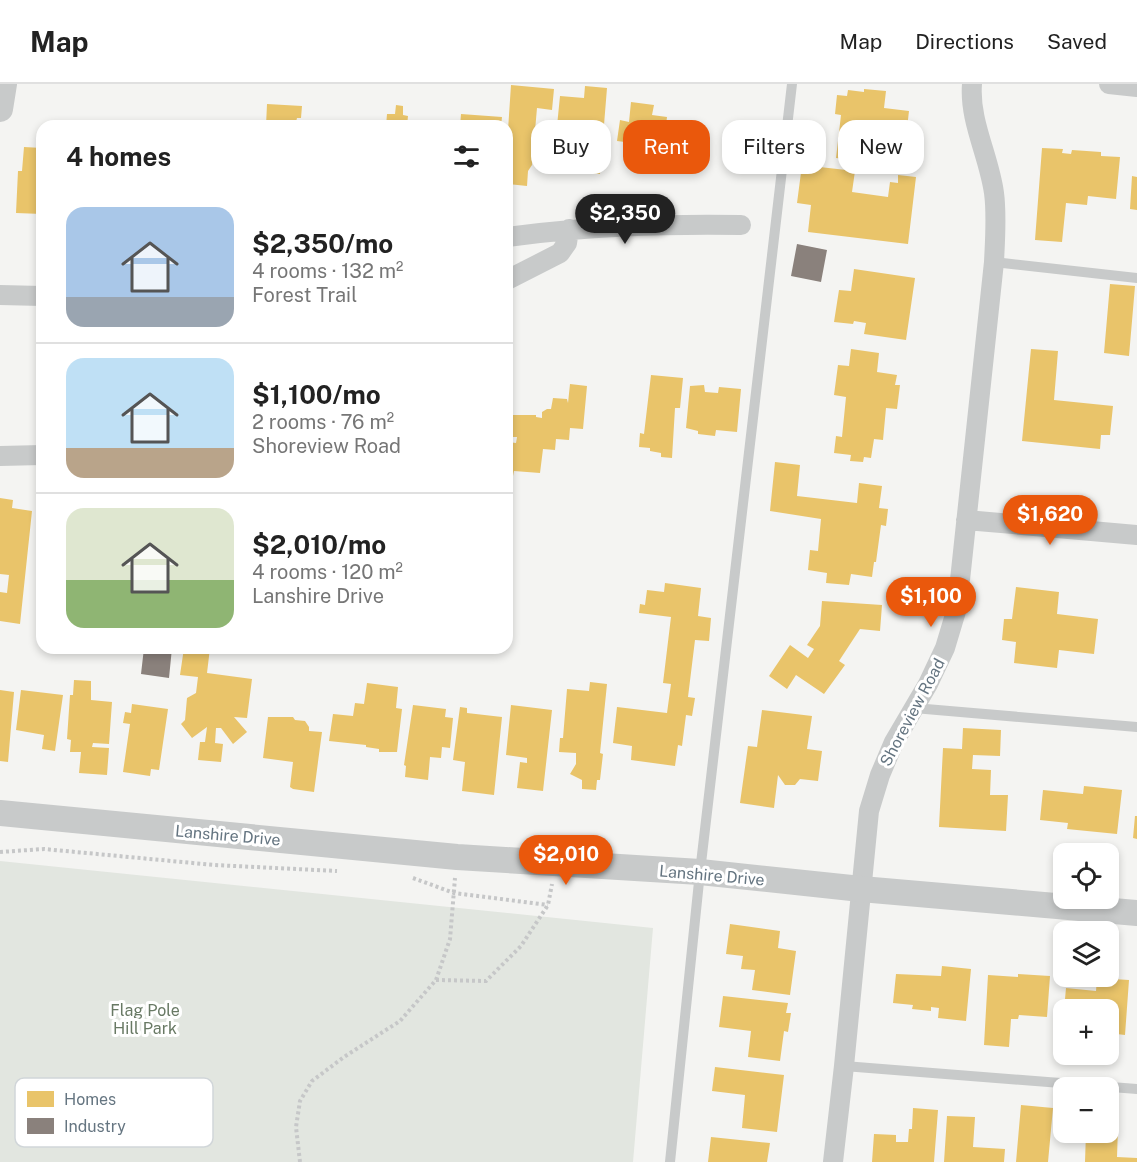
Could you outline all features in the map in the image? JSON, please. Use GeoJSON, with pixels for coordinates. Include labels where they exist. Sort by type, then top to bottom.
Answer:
{"type":"FeatureCollection","features":[{"type":"Feature","properties":{"kind":"street"},"geometry":{"type":"LineString","coordinates":[[0,110],[4,84]]}},
{"type":"Feature","properties":{"kind":"street","name":"Shoreview Road"},"geometry":{"type":"LineString","coordinates":[[833,1162],[868,811],[894,742],[928,684],[945,648],[957,608],[994,262],[994,194],[987,159],[976,124],[971,96],[972,84]]}},
{"type":"Feature","properties":{"kind":"street"},"geometry":{"type":"LineString","coordinates":[[1109,84],[1137,87]]}},
{"type":"Feature","properties":{"kind":"street"},"geometry":{"type":"LineString","coordinates":[[513,236],[569,229],[664,224],[741,225]]}},
{"type":"Feature","properties":{"kind":"street"},"geometry":{"type":"LineString","coordinates":[[513,277],[560,253],[567,243],[569,229]]}},
{"type":"Feature","properties":{"kind":"street"},"geometry":{"type":"LineString","coordinates":[[0,295],[36,296]]}},
{"type":"Feature","properties":{"kind":"street"},"geometry":{"type":"LineString","coordinates":[[0,456],[36,455]]}},
{"type":"Feature","properties":{"kind":"street"},"geometry":{"type":"LineString","coordinates":[[966,520],[1137,535]]}},
{"type":"Feature","properties":{"kind":"street","name":"Lanshire Drive"},"geometry":{"type":"LineString","coordinates":[[0,813],[457,857],[700,872],[861,889],[1137,913]]}},
{"type":"Feature","properties":{"kind":"lane"},"geometry":{"type":"LineString","coordinates":[[670,1162],[700,872],[792,84]]}},
{"type":"Feature","properties":{"kind":"lane"},"geometry":{"type":"LineString","coordinates":[[994,262],[1137,278]]}},
{"type":"Feature","properties":{"kind":"lane"},"geometry":{"type":"LineString","coordinates":[[914,708],[1137,727]]}},
{"type":"Feature","properties":{"kind":"lane"},"geometry":{"type":"LineString","coordinates":[[844,1066],[1137,1089]]}},
{"type":"Feature","properties":{"kind":"path"},"geometry":{"type":"LineString","coordinates":[[0,852],[44,849],[214,865],[339,871]]}},
{"type":"Feature","properties":{"kind":"path"},"geometry":{"type":"LineString","coordinates":[[300,1162],[296,1127],[300,1101],[312,1081],[344,1057],[400,1021],[436,980],[450,939],[457,857]]}},
{"type":"Feature","properties":{"kind":"path"},"geometry":{"type":"LineString","coordinates":[[436,980],[486,981],[521,946],[548,905],[555,864]]}},
{"type":"Feature","properties":{"kind":"path"},"geometry":{"type":"LineString","coordinates":[[405,877],[454,893],[548,905]]}},
{"type":"Feature","properties":{"kind":"green space","name":"Flag Pole Hill Park"},"geometry":{"type":"Polygon","coordinates":[[[0,861],[653,928],[633,1162],[0,1162],[0,861]]]}},
{"type":"Feature","properties":{"kind":"building: Homes"},"geometry":{"type":"Polygon","coordinates":[[[511,85],[554,89],[552,110],[537,108],[536,120],[531,120],[531,166],[528,171],[527,186],[513,185],[513,120],[509,120],[511,85]]]}},
{"type":"Feature","properties":{"kind":"building: Homes"},"geometry":{"type":"Polygon","coordinates":[[[585,86],[607,88],[604,120],[558,120],[560,96],[584,98],[585,86]]]}},
{"type":"Feature","properties":{"kind":"building: Homes"},"geometry":{"type":"Polygon","coordinates":[[[864,89],[886,91],[884,108],[909,111],[908,120],[840,120],[841,115],[835,114],[837,95],[847,96],[848,90],[864,92],[864,89]]]}},
{"type":"Feature","properties":{"kind":"building: Homes"},"geometry":{"type":"Polygon","coordinates":[[[631,102],[654,105],[652,115],[667,117],[667,120],[629,120],[631,102]]]}},
{"type":"Feature","properties":{"kind":"building: Homes"},"geometry":{"type":"Polygon","coordinates":[[[267,104],[302,106],[301,118],[296,120],[266,120],[267,104]]]}},
{"type":"Feature","properties":{"kind":"building: Homes"},"geometry":{"type":"Polygon","coordinates":[[[396,105],[403,106],[403,115],[408,116],[408,120],[386,120],[387,114],[395,114],[396,105]]]}},
{"type":"Feature","properties":{"kind":"building: Homes"},"geometry":{"type":"Polygon","coordinates":[[[461,114],[502,117],[502,120],[460,120],[461,114]]]}},
{"type":"Feature","properties":{"kind":"building: Homes"},"geometry":{"type":"Polygon","coordinates":[[[620,120],[623,121],[623,142],[617,141],[620,120]]]}},
{"type":"Feature","properties":{"kind":"building: Homes"},"geometry":{"type":"Polygon","coordinates":[[[24,147],[36,148],[36,214],[16,213],[18,171],[22,171],[24,147]]]}},
{"type":"Feature","properties":{"kind":"building: Homes"},"geometry":{"type":"Polygon","coordinates":[[[1042,148],[1063,149],[1062,153],[1071,154],[1072,150],[1101,152],[1101,156],[1120,157],[1116,199],[1088,196],[1087,205],[1066,203],[1062,242],[1035,240],[1042,148]]]}},
{"type":"Feature","properties":{"kind":"building: Homes"},"geometry":{"type":"Polygon","coordinates":[[[826,168],[838,169],[838,174],[855,174],[852,192],[888,197],[890,182],[898,183],[898,175],[916,177],[908,244],[808,232],[811,205],[797,203],[801,174],[826,174],[826,168]]]}},
{"type":"Feature","properties":{"kind":"building: Homes"},"geometry":{"type":"Polygon","coordinates":[[[1132,176],[1137,177],[1137,210],[1130,209],[1132,176]]]}},
{"type":"Feature","properties":{"kind":"building: Homes"},"geometry":{"type":"Polygon","coordinates":[[[854,269],[915,278],[906,340],[864,334],[866,323],[834,322],[839,290],[851,291],[854,269]]]}},
{"type":"Feature","properties":{"kind":"building: Homes"},"geometry":{"type":"Polygon","coordinates":[[[1110,284],[1135,286],[1129,356],[1104,353],[1110,284]]]}},
{"type":"Feature","properties":{"kind":"building: Homes"},"geometry":{"type":"Polygon","coordinates":[[[851,349],[879,353],[877,372],[897,375],[895,385],[900,385],[897,409],[886,408],[883,440],[874,439],[871,458],[864,457],[863,462],[850,461],[851,455],[834,453],[836,436],[842,437],[846,397],[834,395],[838,365],[849,366],[851,349]]]}},
{"type":"Feature","properties":{"kind":"building: Homes"},"geometry":{"type":"Polygon","coordinates":[[[1031,349],[1058,351],[1054,400],[1113,406],[1110,435],[1101,435],[1100,449],[1022,441],[1031,349]]]}},
{"type":"Feature","properties":{"kind":"building: Homes"},"geometry":{"type":"Polygon","coordinates":[[[651,375],[683,378],[680,408],[675,408],[672,458],[661,457],[661,453],[650,451],[650,448],[639,447],[640,433],[644,434],[651,375]]]}},
{"type":"Feature","properties":{"kind":"building: Homes"},"geometry":{"type":"Polygon","coordinates":[[[570,384],[587,386],[583,429],[570,428],[569,440],[556,439],[555,450],[543,449],[540,473],[514,471],[513,476],[513,443],[516,443],[517,437],[513,437],[513,415],[536,415],[542,418],[542,412],[551,409],[553,398],[567,399],[568,403],[570,384]]]}},
{"type":"Feature","properties":{"kind":"building: Homes"},"geometry":{"type":"Polygon","coordinates":[[[704,385],[705,392],[718,393],[719,387],[741,389],[737,432],[716,430],[715,436],[698,434],[698,431],[686,428],[690,386],[704,385]]]}},
{"type":"Feature","properties":{"kind":"building: Homes"},"geometry":{"type":"Polygon","coordinates":[[[775,462],[800,465],[797,496],[857,503],[859,483],[882,486],[879,508],[888,509],[886,526],[881,525],[872,577],[851,574],[849,585],[826,583],[827,573],[808,570],[810,550],[818,551],[821,519],[770,511],[775,462]]]}},
{"type":"Feature","properties":{"kind":"building: Homes"},"geometry":{"type":"Polygon","coordinates":[[[0,498],[13,500],[12,508],[32,511],[20,624],[0,621],[0,592],[7,593],[9,575],[0,574],[0,498]]]}},
{"type":"Feature","properties":{"kind":"building: Homes"},"geometry":{"type":"Polygon","coordinates":[[[665,583],[701,588],[698,616],[711,618],[709,641],[695,640],[688,697],[695,698],[692,716],[686,715],[682,746],[678,745],[675,766],[631,760],[632,746],[613,743],[617,707],[667,713],[671,684],[663,683],[671,617],[639,613],[640,604],[645,605],[647,590],[664,592],[665,583]]]}},
{"type":"Feature","properties":{"kind":"building: Homes"},"geometry":{"type":"Polygon","coordinates":[[[1016,587],[1059,592],[1057,614],[1098,619],[1094,654],[1059,650],[1057,668],[1014,663],[1016,642],[1002,640],[1004,619],[1012,619],[1016,587]]]}},
{"type":"Feature","properties":{"kind":"building: Homes"},"geometry":{"type":"Polygon","coordinates":[[[822,601],[882,605],[880,631],[860,629],[839,661],[845,665],[824,694],[796,675],[787,689],[769,676],[790,645],[808,658],[814,649],[807,645],[820,626],[822,601]]]}},
{"type":"Feature","properties":{"kind":"building: Homes"},"geometry":{"type":"Polygon","coordinates":[[[183,654],[209,654],[207,673],[252,679],[247,718],[234,717],[247,732],[233,744],[221,728],[216,728],[215,743],[223,744],[221,762],[198,760],[200,742],[205,742],[207,727],[192,738],[181,724],[185,720],[187,698],[196,693],[198,677],[180,675],[183,654]]]}},
{"type":"Feature","properties":{"kind":"building: Homes"},"geometry":{"type":"Polygon","coordinates":[[[74,680],[91,681],[91,700],[112,702],[109,744],[93,743],[92,747],[109,748],[107,775],[79,773],[81,752],[70,752],[71,740],[67,739],[70,695],[73,695],[74,680]]]}},
{"type":"Feature","properties":{"kind":"building: Homes"},"geometry":{"type":"Polygon","coordinates":[[[590,682],[607,684],[600,753],[603,754],[600,780],[597,780],[596,790],[582,789],[582,780],[570,774],[576,764],[576,753],[559,752],[560,738],[563,738],[567,689],[589,691],[590,682]]]}},
{"type":"Feature","properties":{"kind":"building: Homes"},"geometry":{"type":"Polygon","coordinates":[[[367,683],[398,687],[396,708],[402,709],[397,752],[379,752],[379,749],[366,747],[366,745],[329,741],[333,714],[353,716],[355,703],[364,704],[367,683]]]}},
{"type":"Feature","properties":{"kind":"building: Homes"},"geometry":{"type":"Polygon","coordinates":[[[0,690],[14,692],[8,762],[0,761],[0,690]]]}},
{"type":"Feature","properties":{"kind":"building: Homes"},"geometry":{"type":"Polygon","coordinates":[[[21,690],[63,695],[55,751],[42,749],[44,735],[16,730],[21,690]]]}},
{"type":"Feature","properties":{"kind":"building: Homes"},"geometry":{"type":"Polygon","coordinates":[[[132,704],[168,709],[159,770],[151,769],[150,776],[123,772],[130,724],[123,723],[125,712],[131,713],[132,704]]]}},
{"type":"Feature","properties":{"kind":"building: Homes"},"geometry":{"type":"Polygon","coordinates":[[[413,705],[446,709],[445,717],[453,718],[450,748],[442,747],[441,758],[430,757],[428,780],[405,777],[406,766],[404,765],[413,705]]]}},
{"type":"Feature","properties":{"kind":"building: Homes"},"geometry":{"type":"Polygon","coordinates":[[[511,705],[552,710],[543,791],[517,788],[520,762],[527,763],[527,758],[506,755],[511,705]]]}},
{"type":"Feature","properties":{"kind":"building: Homes"},"geometry":{"type":"Polygon","coordinates":[[[460,707],[467,708],[467,713],[502,717],[494,795],[462,791],[465,762],[453,760],[460,707]]]}},
{"type":"Feature","properties":{"kind":"building: Homes"},"geometry":{"type":"Polygon","coordinates":[[[762,710],[812,716],[807,749],[822,751],[818,781],[800,779],[795,785],[785,785],[778,775],[774,808],[740,803],[748,746],[757,747],[762,710]]]}},
{"type":"Feature","properties":{"kind":"building: Homes"},"geometry":{"type":"Polygon","coordinates":[[[268,717],[293,717],[295,720],[305,721],[309,731],[322,732],[314,792],[290,787],[293,762],[263,758],[268,717]]]}},
{"type":"Feature","properties":{"kind":"building: Homes"},"geometry":{"type":"Polygon","coordinates":[[[963,728],[1001,730],[1000,756],[973,755],[972,769],[991,770],[990,795],[1008,795],[1006,831],[939,827],[943,748],[962,749],[963,728]]]}},
{"type":"Feature","properties":{"kind":"building: Homes"},"geometry":{"type":"Polygon","coordinates":[[[1084,786],[1122,790],[1117,834],[1067,829],[1068,823],[1040,820],[1043,790],[1083,794],[1084,786]]]}},
{"type":"Feature","properties":{"kind":"building: Homes"},"geometry":{"type":"Polygon","coordinates":[[[1135,816],[1137,816],[1137,839],[1133,838],[1135,816]]]}},
{"type":"Feature","properties":{"kind":"building: Homes"},"geometry":{"type":"Polygon","coordinates":[[[730,924],[780,931],[778,948],[796,951],[790,995],[752,990],[755,970],[741,969],[743,956],[726,954],[730,924]]]}},
{"type":"Feature","properties":{"kind":"building: Homes"},"geometry":{"type":"Polygon","coordinates":[[[942,966],[971,969],[966,1021],[938,1018],[939,1008],[931,1007],[931,1011],[912,1009],[913,1005],[893,1003],[896,974],[941,976],[942,966]]]}},
{"type":"Feature","properties":{"kind":"building: Homes"},"geometry":{"type":"Polygon","coordinates":[[[1018,974],[1050,976],[1047,1017],[1019,1015],[1018,1019],[1011,1019],[1009,1047],[984,1045],[988,975],[1018,977],[1018,974]]]}},
{"type":"Feature","properties":{"kind":"building: Homes"},"geometry":{"type":"Polygon","coordinates":[[[1119,979],[1129,980],[1125,1035],[1119,1034],[1119,999],[1065,999],[1066,988],[1096,991],[1096,987],[1119,987],[1119,979]]]}},
{"type":"Feature","properties":{"kind":"building: Homes"},"geometry":{"type":"Polygon","coordinates":[[[723,996],[788,1003],[786,1013],[791,1013],[788,1032],[784,1031],[780,1061],[748,1057],[751,1031],[719,1027],[723,996]]]}},
{"type":"Feature","properties":{"kind":"building: Homes"},"geometry":{"type":"Polygon","coordinates":[[[715,1067],[784,1075],[777,1132],[742,1128],[745,1095],[712,1091],[715,1067]]]}},
{"type":"Feature","properties":{"kind":"building: Homes"},"geometry":{"type":"Polygon","coordinates":[[[1021,1105],[1053,1108],[1048,1162],[1016,1162],[1021,1105]]]}},
{"type":"Feature","properties":{"kind":"building: Homes"},"geometry":{"type":"Polygon","coordinates":[[[913,1108],[938,1110],[934,1162],[872,1162],[874,1134],[896,1135],[896,1142],[908,1142],[909,1129],[912,1129],[913,1108]]]}},
{"type":"Feature","properties":{"kind":"building: Homes"},"geometry":{"type":"Polygon","coordinates":[[[947,1116],[975,1117],[973,1147],[1005,1149],[1004,1162],[944,1162],[947,1116]]]}},
{"type":"Feature","properties":{"kind":"building: Homes"},"geometry":{"type":"Polygon","coordinates":[[[711,1137],[770,1143],[767,1162],[708,1162],[711,1137]]]}},
{"type":"Feature","properties":{"kind":"building: Homes"},"geometry":{"type":"Polygon","coordinates":[[[1086,1143],[1117,1143],[1117,1157],[1137,1158],[1137,1162],[1085,1162],[1086,1143]]]}},
{"type":"Feature","properties":{"kind":"building: Industry"},"geometry":{"type":"Polygon","coordinates":[[[797,244],[827,250],[821,282],[791,276],[797,244]]]}},
{"type":"Feature","properties":{"kind":"building: Industry"},"geometry":{"type":"Polygon","coordinates":[[[143,654],[171,654],[169,678],[141,674],[143,654]]]}}]}
